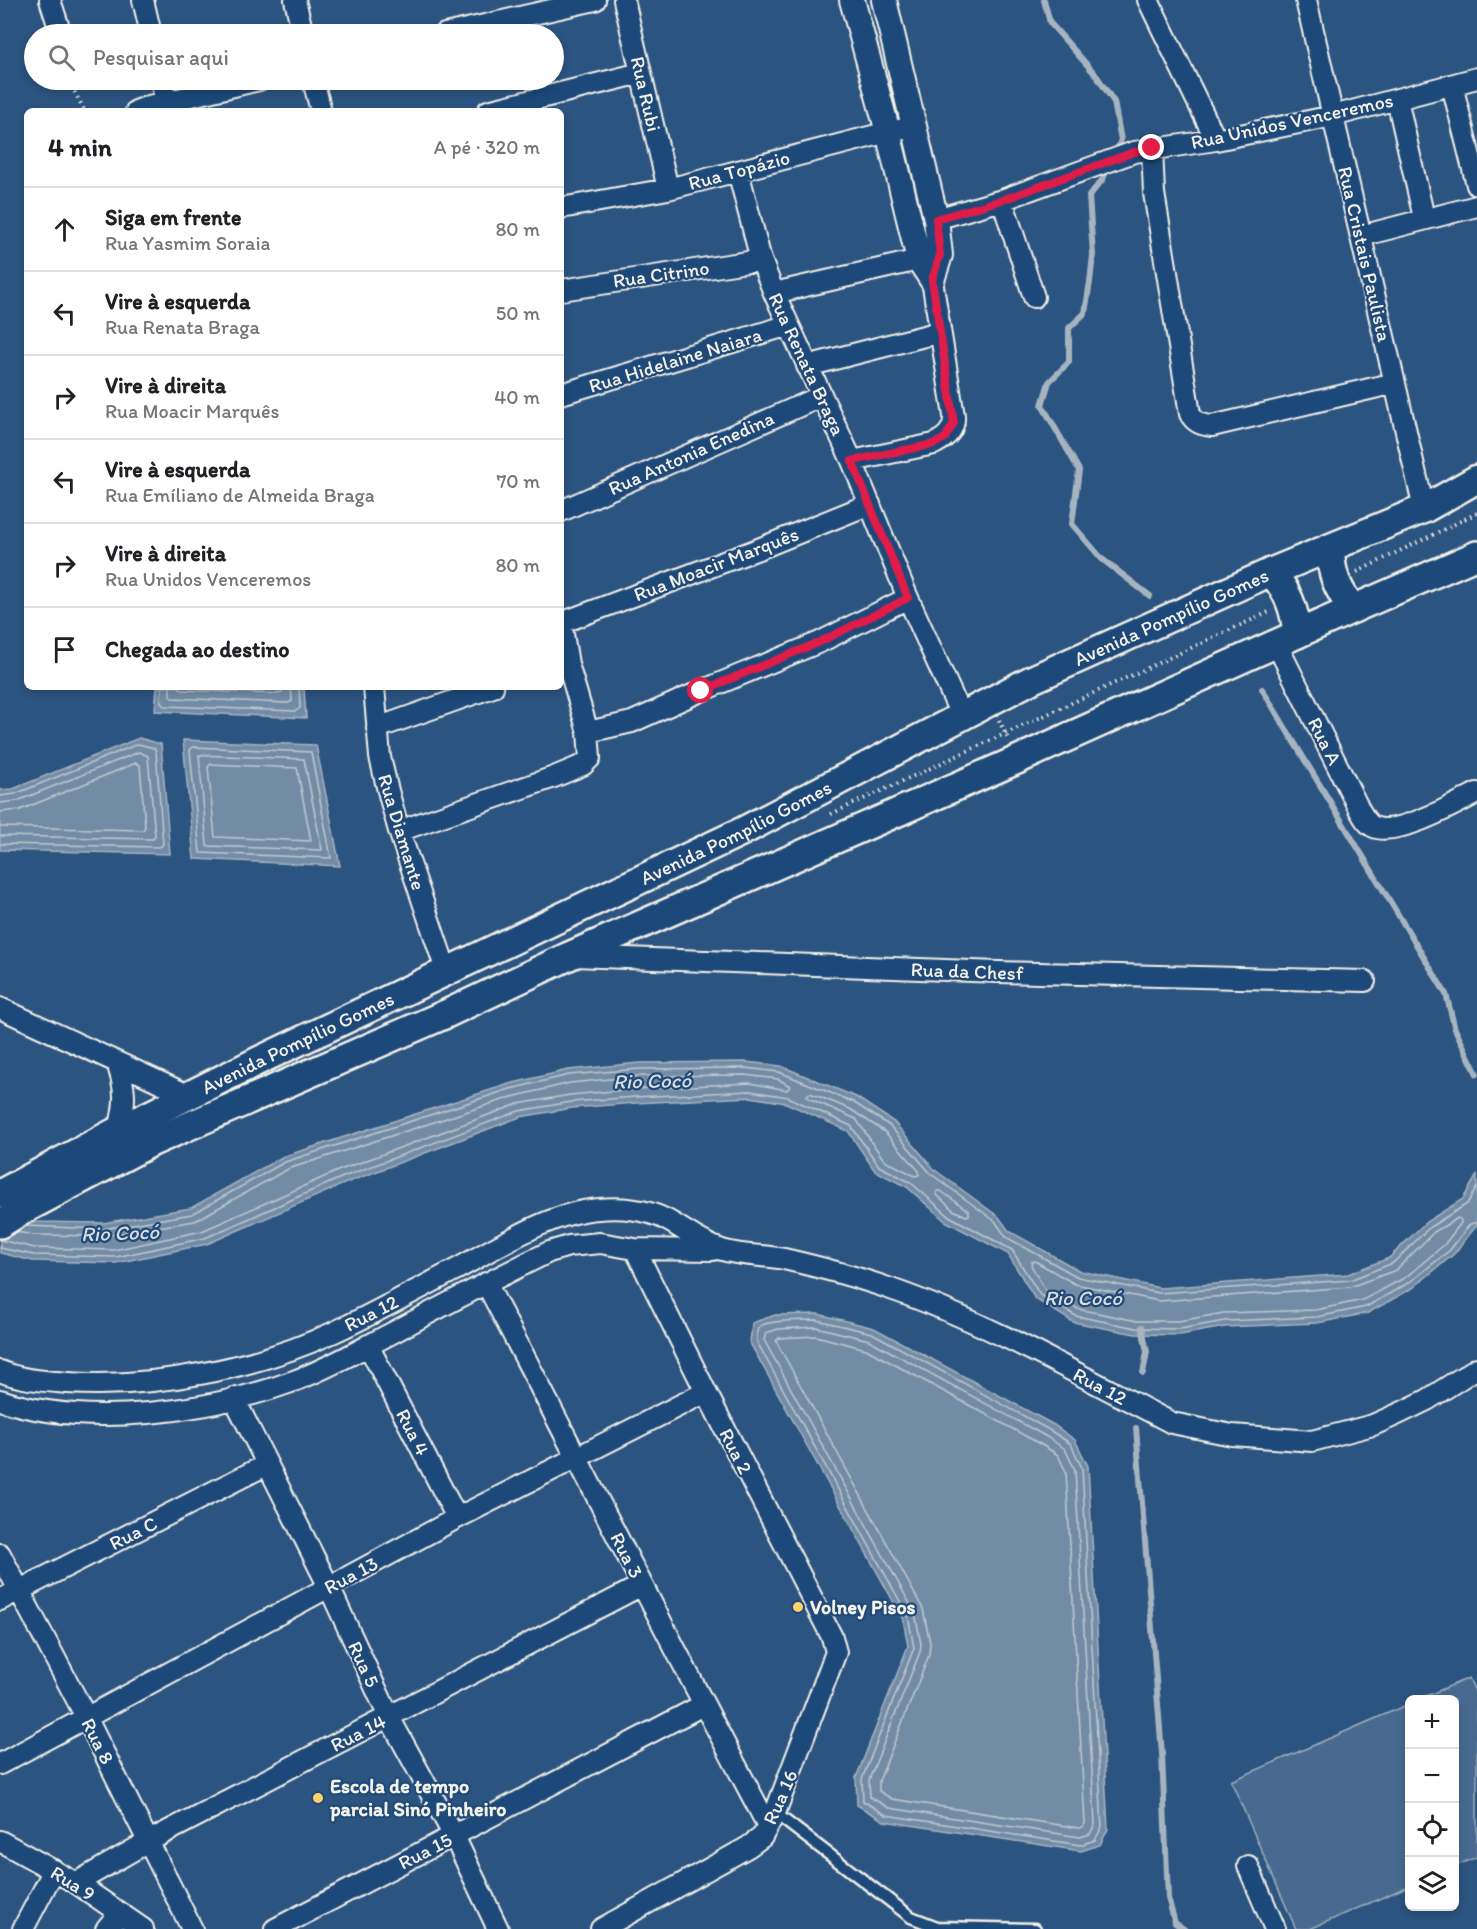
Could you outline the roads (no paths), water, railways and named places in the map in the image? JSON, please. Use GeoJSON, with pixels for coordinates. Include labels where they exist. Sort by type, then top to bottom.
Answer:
{"type":"FeatureCollection","features":[{"type":"Feature","properties":{"kind":"main road","name":"Avenida Pompílio Gomes"},"geometry":{"type":"LineString","coordinates":[[2,1193],[119,1130],[260,1060],[743,831],[1031,680],[1271,572],[1424,509],[1477,479]]}},
{"type":"Feature","properties":{"kind":"main road"},"geometry":{"type":"LineString","coordinates":[[1331,549],[1330,565],[1336,583],[1353,609]]}},
{"type":"Feature","properties":{"kind":"main road","name":"Avenida Pompílio Gomes"},"geometry":{"type":"LineString","coordinates":[[0,1224],[152,1142],[446,1014],[569,956],[1477,555]]}},
{"type":"Feature","properties":{"kind":"main road"},"geometry":{"type":"LineString","coordinates":[[1271,572],[1283,586],[1292,603],[1286,639]]}},
{"type":"Feature","properties":{"kind":"street"},"geometry":{"type":"LineString","coordinates":[[50,0],[58,24]]}},
{"type":"Feature","properties":{"kind":"street"},"geometry":{"type":"LineString","coordinates":[[143,0],[149,24]]}},
{"type":"Feature","properties":{"kind":"street"},"geometry":{"type":"LineString","coordinates":[[295,0],[301,24]]}},
{"type":"Feature","properties":{"kind":"street"},"geometry":{"type":"LineString","coordinates":[[489,24],[595,0]]}},
{"type":"Feature","properties":{"kind":"street","name":"Rua Rubi"},"geometry":{"type":"LineString","coordinates":[[624,0],[668,189]]}},
{"type":"Feature","properties":{"kind":"street"},"geometry":{"type":"LineString","coordinates":[[852,0],[888,132],[929,257],[954,416],[952,429],[945,438],[934,444],[852,461]]}},
{"type":"Feature","properties":{"kind":"street"},"geometry":{"type":"LineString","coordinates":[[884,0],[936,219],[929,257]]}},
{"type":"Feature","properties":{"kind":"street"},"geometry":{"type":"LineString","coordinates":[[1148,0],[1216,140]]}},
{"type":"Feature","properties":{"kind":"street","name":"Rua Cristais Paulista"},"geometry":{"type":"LineString","coordinates":[[1306,0],[1424,509]]}},
{"type":"Feature","properties":{"kind":"street"},"geometry":{"type":"LineString","coordinates":[[500,108],[641,73]]}},
{"type":"Feature","properties":{"kind":"street","name":"Rua Unidos Venceremos"},"geometry":{"type":"LineString","coordinates":[[936,219],[1002,200],[1143,150],[1216,140],[1333,116],[1477,78]]}},
{"type":"Feature","properties":{"kind":"street"},"geometry":{"type":"LineString","coordinates":[[1452,85],[1477,185]]}},
{"type":"Feature","properties":{"kind":"street"},"geometry":{"type":"LineString","coordinates":[[163,90],[166,102]]}},
{"type":"Feature","properties":{"kind":"street"},"geometry":{"type":"LineString","coordinates":[[146,108],[166,102],[206,102],[235,90]]}},
{"type":"Feature","properties":{"kind":"street"},"geometry":{"type":"LineString","coordinates":[[316,90],[320,108]]}},
{"type":"Feature","properties":{"kind":"street"},"geometry":{"type":"LineString","coordinates":[[1396,99],[1424,219]]}},
{"type":"Feature","properties":{"kind":"street","name":"Rua Topázio"},"geometry":{"type":"LineString","coordinates":[[564,207],[668,189],[915,127]]}},
{"type":"Feature","properties":{"kind":"street"},"geometry":{"type":"LineString","coordinates":[[1143,150],[1154,193],[1192,418],[1203,425],[1212,426],[1395,383]]}},
{"type":"Feature","properties":{"kind":"street","name":"Rua Renata Braga"},"geometry":{"type":"LineString","coordinates":[[738,171],[761,260],[774,293],[852,461],[908,598],[962,717]]}},
{"type":"Feature","properties":{"kind":"street"},"geometry":{"type":"LineString","coordinates":[[1002,200],[1034,297]]}},
{"type":"Feature","properties":{"kind":"street"},"geometry":{"type":"LineString","coordinates":[[1361,236],[1477,206]]}},
{"type":"Feature","properties":{"kind":"street"},"geometry":{"type":"LineString","coordinates":[[774,293],[929,257]]}},
{"type":"Feature","properties":{"kind":"street","name":"Rua Citrino"},"geometry":{"type":"LineString","coordinates":[[564,290],[761,260]]}},
{"type":"Feature","properties":{"kind":"street","name":"Rua Hidelaine Naiara"},"geometry":{"type":"LineString","coordinates":[[564,393],[789,325]]}},
{"type":"Feature","properties":{"kind":"street"},"geometry":{"type":"LineString","coordinates":[[807,366],[940,332]]}},
{"type":"Feature","properties":{"kind":"street","name":"Rua Antonia Enedina"},"geometry":{"type":"LineString","coordinates":[[564,510],[822,396]]}},
{"type":"Feature","properties":{"kind":"street","name":"Rua Moacir Marquês"},"geometry":{"type":"LineString","coordinates":[[564,622],[761,548],[870,504]]}},
{"type":"Feature","properties":{"kind":"street"},"geometry":{"type":"LineString","coordinates":[[588,732],[632,722],[820,642],[908,598]]}},
{"type":"Feature","properties":{"kind":"street","name":"Rua A"},"geometry":{"type":"LineString","coordinates":[[1286,639],[1359,809],[1368,824],[1382,829],[1392,829],[1432,815],[1477,793]]}},
{"type":"Feature","properties":{"kind":"street"},"geometry":{"type":"LineString","coordinates":[[399,831],[575,768],[590,758],[588,732],[564,665]]}},
{"type":"Feature","properties":{"kind":"street","name":"Rua Diamante"},"geometry":{"type":"LineString","coordinates":[[374,690],[380,757],[399,831],[447,973]]}},
{"type":"Feature","properties":{"kind":"street"},"geometry":{"type":"LineString","coordinates":[[377,728],[485,690]]}},
{"type":"Feature","properties":{"kind":"street","name":"Rua da Chesf"},"geometry":{"type":"LineString","coordinates":[[569,956],[998,972],[1365,981]]}},
{"type":"Feature","properties":{"kind":"street"},"geometry":{"type":"LineString","coordinates":[[0,1008],[190,1096]]}},
{"type":"Feature","properties":{"kind":"street"},"geometry":{"type":"LineString","coordinates":[[117,1063],[124,1085],[125,1099],[119,1130]]}},
{"type":"Feature","properties":{"kind":"street","name":"Rua 12"},"geometry":{"type":"LineString","coordinates":[[0,1371],[13,1377],[46,1381],[114,1384],[179,1377],[260,1359],[331,1334],[520,1236],[581,1210],[614,1208],[640,1211],[664,1218],[693,1237],[723,1250]]}},
{"type":"Feature","properties":{"kind":"street","name":"Rua 12"},"geometry":{"type":"LineString","coordinates":[[0,1400],[32,1409],[88,1415],[169,1410],[234,1398],[295,1381],[549,1252],[569,1246],[600,1243],[635,1249],[723,1250],[783,1259],[884,1286],[983,1324],[1172,1423],[1232,1435],[1312,1441],[1364,1428],[1426,1400],[1477,1368]]}},
{"type":"Feature","properties":{"kind":"street","name":"Rua 2"},"geometry":{"type":"LineString","coordinates":[[635,1249],[832,1637],[836,1652]]}},
{"type":"Feature","properties":{"kind":"street","name":"Rua 3"},"geometry":{"type":"LineString","coordinates":[[486,1283],[703,1705],[771,1820]]}},
{"type":"Feature","properties":{"kind":"street","name":"Rua 4"},"geometry":{"type":"LineString","coordinates":[[368,1345],[458,1518]]}},
{"type":"Feature","properties":{"kind":"street","name":"Rua 13"},"geometry":{"type":"LineString","coordinates":[[0,1764],[458,1518],[706,1392]]}},
{"type":"Feature","properties":{"kind":"street","name":"Rua 5"},"geometry":{"type":"LineString","coordinates":[[234,1398],[329,1587],[389,1717],[454,1836],[498,1929]]}},
{"type":"Feature","properties":{"kind":"street","name":"Rua C"},"geometry":{"type":"LineString","coordinates":[[0,1600],[266,1465]]}},
{"type":"Feature","properties":{"kind":"street","name":"Rua 8"},"geometry":{"type":"LineString","coordinates":[[0,1554],[86,1717],[192,1929]]}},
{"type":"Feature","properties":{"kind":"street","name":"Rua 14"},"geometry":{"type":"LineString","coordinates":[[76,1882],[149,1841],[642,1585]]}},
{"type":"Feature","properties":{"kind":"street","name":"Rua 16"},"geometry":{"type":"LineString","coordinates":[[601,1929],[762,1837],[771,1820],[836,1652]]}},
{"type":"Feature","properties":{"kind":"street","name":"Rua 15"},"geometry":{"type":"LineString","coordinates":[[274,1929],[703,1705]]}},
{"type":"Feature","properties":{"kind":"street","name":"Rua 9"},"geometry":{"type":"LineString","coordinates":[[0,1841],[76,1882],[143,1929]]}},
{"type":"Feature","properties":{"kind":"street"},"geometry":{"type":"LineString","coordinates":[[1248,1866],[1275,1929]]}},
{"type":"Feature","properties":{"kind":"street"},"geometry":{"type":"LineString","coordinates":[[23,1929],[54,1870]]}},
{"type":"Feature","properties":{"kind":"street"},"geometry":{"type":"LineString","coordinates":[[106,1929],[119,1913]]}},
{"type":"Feature","properties":{"kind":"lane"},"geometry":{"type":"LineString","coordinates":[[771,1820],[911,1917],[937,1927],[1035,1929]]}},
{"type":"Feature","properties":{"kind":"water"},"geometry":{"type":"Polygon","coordinates":[[[157,690],[304,690],[306,718],[155,711],[157,690]]]}},
{"type":"Feature","properties":{"kind":"water"},"geometry":{"type":"Polygon","coordinates":[[[139,738],[161,744],[170,854],[0,850],[0,790],[13,789],[139,738]]]}},
{"type":"Feature","properties":{"kind":"water"},"geometry":{"type":"Polygon","coordinates":[[[183,740],[316,745],[340,866],[194,859],[183,740]]]}},
{"type":"Feature","properties":{"kind":"water","name":"Rio Cocó"},"geometry":{"type":"Polygon","coordinates":[[[746,1062],[781,1066],[856,1097],[894,1122],[935,1170],[999,1217],[1009,1231],[1080,1271],[1160,1288],[1348,1274],[1389,1258],[1426,1222],[1463,1199],[1477,1175],[1477,1225],[1454,1254],[1413,1288],[1368,1313],[1317,1323],[1225,1327],[1180,1335],[1135,1334],[1073,1322],[1035,1299],[1008,1254],[945,1221],[907,1187],[875,1171],[848,1131],[786,1103],[750,1097],[572,1108],[520,1117],[346,1183],[207,1244],[116,1263],[33,1261],[0,1253],[0,1217],[35,1222],[103,1223],[191,1208],[282,1157],[509,1084],[568,1070],[639,1063],[746,1062]]]}},
{"type":"Feature","properties":{"kind":"water"},"geometry":{"type":"Polygon","coordinates":[[[818,1314],[874,1328],[1054,1425],[1075,1440],[1088,1466],[1108,1829],[1100,1845],[1081,1851],[884,1821],[857,1805],[856,1778],[908,1646],[903,1619],[750,1343],[752,1323],[775,1315],[818,1314]]]}},
{"type":"Feature","properties":{"kind":"waterway"},"geometry":{"type":"LineString","coordinates":[[1044,0],[1050,23],[1096,75],[1114,102],[1121,140],[1115,154]]}},
{"type":"Feature","properties":{"kind":"waterway"},"geometry":{"type":"LineString","coordinates":[[1109,165],[1103,179],[1089,196],[1093,255],[1085,313],[1069,328],[1069,362],[1049,382],[1042,405],[1079,470],[1072,524],[1102,559],[1150,596]]}},
{"type":"Feature","properties":{"kind":"waterway"},"geometry":{"type":"LineString","coordinates":[[1262,689],[1446,994],[1455,1029],[1477,1074]]}},
{"type":"Feature","properties":{"kind":"waterway"},"geometry":{"type":"LineString","coordinates":[[1142,1327],[1147,1352],[1143,1373]]}},
{"type":"Feature","properties":{"kind":"waterway"},"geometry":{"type":"LineString","coordinates":[[1136,1428],[1162,1754],[1168,1898],[1175,1923],[1184,1929]]}},
{"type":"Feature","properties":{"kind":"place","name":"Volney Pisos"},"geometry":{"type":"Point","coordinates":[798,1607]}},
{"type":"Feature","properties":{"kind":"place","name":"Escola de tempo parcial Sinó Pinheiro"},"geometry":{"type":"Point","coordinates":[318,1798]}}]}
